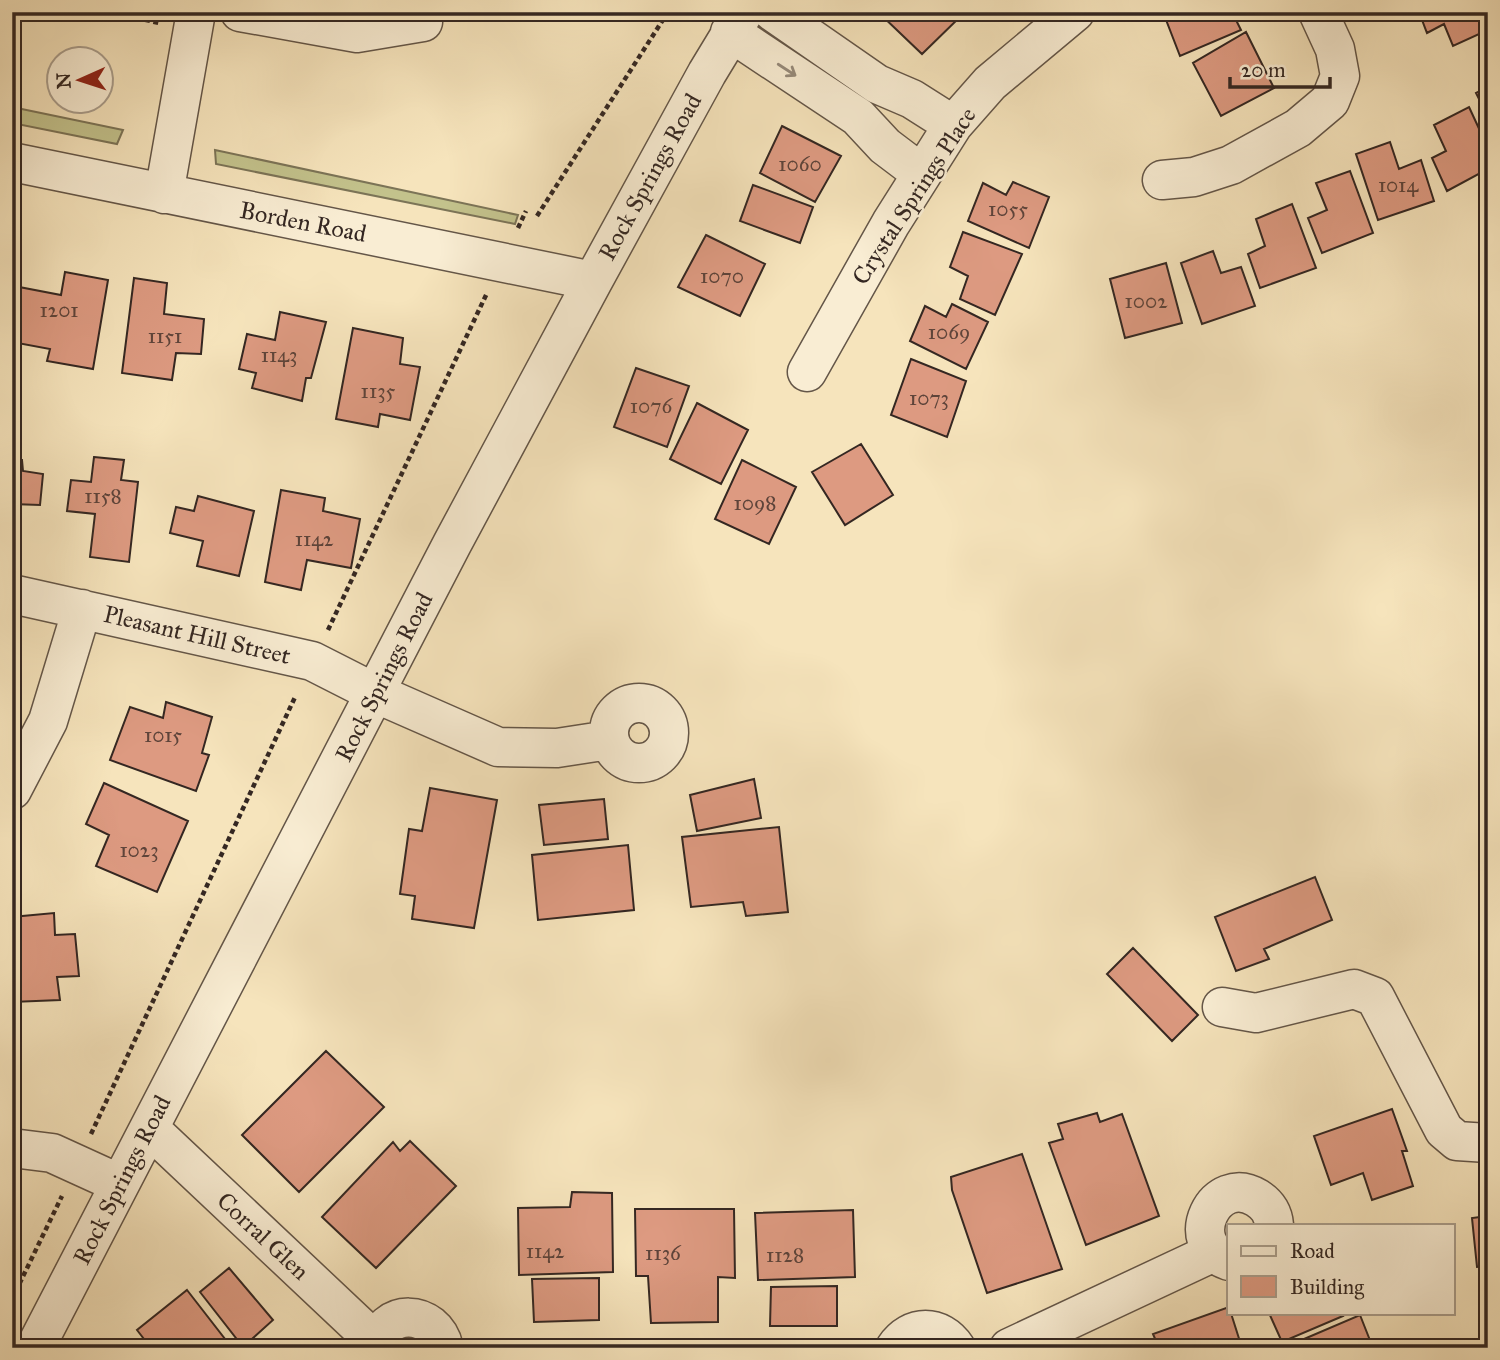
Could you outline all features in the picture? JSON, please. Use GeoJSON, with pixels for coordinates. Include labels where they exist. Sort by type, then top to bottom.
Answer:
{"type":"FeatureCollection","features":[{"type":"Feature","properties":{"kind":"street"},"geometry":{"type":"LineString","coordinates":[[164,194],[196,12]]}},
{"type":"Feature","properties":{"kind":"street"},"geometry":{"type":"LineString","coordinates":[[240,12],[357,33],[422,22]]}},
{"type":"Feature","properties":{"kind":"street","name":"Crystal Springs Place"},"geometry":{"type":"LineString","coordinates":[[807,372],[891,223],[953,125],[990,83],[1075,12]]}},
{"type":"Feature","properties":{"kind":"street"},"geometry":{"type":"LineString","coordinates":[[1162,180],[1194,177],[1231,165],[1298,128],[1330,101],[1340,76],[1335,49],[1318,12]]}},
{"type":"Feature","properties":{"kind":"street"},"geometry":{"type":"LineString","coordinates":[[745,17],[912,99],[953,125]]}},
{"type":"Feature","properties":{"kind":"street"},"geometry":{"type":"LineString","coordinates":[[745,17],[858,117],[885,146],[922,174]]}},
{"type":"Feature","properties":{"kind":"street","name":"Rock Springs Road"},"geometry":{"type":"LineString","coordinates":[[35,1348],[375,693],[593,281],[745,17]]}},
{"type":"Feature","properties":{"kind":"street"},"geometry":{"type":"LineString","coordinates":[[870,129],[895,92]]}},
{"type":"Feature","properties":{"kind":"street","name":"Borden Road"},"geometry":{"type":"LineString","coordinates":[[12,162],[593,281]]}},
{"type":"Feature","properties":{"kind":"street","name":"Pleasant Hill Street"},"geometry":{"type":"LineString","coordinates":[[12,594],[312,662],[498,747],[557,748],[609,740]]}},
{"type":"Feature","properties":{"kind":"street"},"geometry":{"type":"LineString","coordinates":[[12,790],[48,721],[82,609]]}},
{"type":"Feature","properties":{"kind":"street"},"geometry":{"type":"LineString","coordinates":[[1222,1007],[1256,1013],[1354,989],[1375,997],[1444,1130],[1457,1141],[1488,1143]]}},
{"type":"Feature","properties":{"kind":"street","name":"Corral Glen"},"geometry":{"type":"LineString","coordinates":[[149,1128],[377,1345],[388,1325],[408,1317],[428,1322],[436,1330],[444,1348]]}},
{"type":"Feature","properties":{"kind":"street"},"geometry":{"type":"LineString","coordinates":[[12,1148],[52,1153],[120,1184]]}},
{"type":"Feature","properties":{"kind":"street"},"geometry":{"type":"LineString","coordinates":[[1009,1348],[1221,1257],[1208,1243],[1206,1219],[1210,1209],[1229,1194],[1252,1195],[1263,1202],[1270,1210],[1274,1224]]}},
{"type":"Feature","properties":{"kind":"street"},"geometry":{"type":"LineString","coordinates":[[895,1348],[901,1339],[911,1332],[931,1329],[950,1339],[956,1348]]}},
{"type":"Feature","properties":{"kind":"path"},"geometry":{"type":"LineString","coordinates":[[537,216],[668,12]]}},
{"type":"Feature","properties":{"kind":"path"},"geometry":{"type":"LineString","coordinates":[[89,1139],[526,211]]}},
{"type":"Feature","properties":{"kind":"path"},"geometry":{"type":"LineString","coordinates":[[12,1299],[65,1189]]}},
{"type":"Feature","properties":{"kind":"shaded area"},"geometry":{"type":"Polygon","coordinates":[[[12,107],[123,130],[117,144],[12,123],[12,107]]]}},
{"type":"Feature","properties":{"kind":"shaded area"},"geometry":{"type":"Polygon","coordinates":[[[215,150],[518,215],[515,224],[216,164],[215,150]]]}},
{"type":"Feature","properties":{"kind":"building"},"geometry":{"type":"Polygon","coordinates":[[[878,12],[959,12],[962,15],[922,54],[878,12]]]}},
{"type":"Feature","properties":{"kind":"building"},"geometry":{"type":"Polygon","coordinates":[[[1163,12],[1232,12],[1241,30],[1180,56],[1163,12]]]}},
{"type":"Feature","properties":{"kind":"building"},"geometry":{"type":"Polygon","coordinates":[[[1419,12],[1482,12],[1488,30],[1453,46],[1444,24],[1427,33],[1419,12]]]}},
{"type":"Feature","properties":{"kind":"building"},"geometry":{"type":"Polygon","coordinates":[[[1246,32],[1274,88],[1221,116],[1193,63],[1246,32]]]}},
{"type":"Feature","properties":{"kind":"building"},"geometry":{"type":"Polygon","coordinates":[[[1488,87],[1488,117],[1476,93],[1488,87]]]}},
{"type":"Feature","properties":{"kind":"building"},"geometry":{"type":"Polygon","coordinates":[[[1469,107],[1488,148],[1488,169],[1447,191],[1432,158],[1446,151],[1434,125],[1469,107]]]}},
{"type":"Feature","properties":{"kind":"building"},"geometry":{"type":"Polygon","coordinates":[[[782,126],[841,156],[815,202],[760,173],[782,126]]]}},
{"type":"Feature","properties":{"kind":"building"},"geometry":{"type":"Polygon","coordinates":[[[1390,142],[1399,169],[1421,160],[1434,201],[1378,220],[1356,154],[1390,142]]]}},
{"type":"Feature","properties":{"kind":"building"},"geometry":{"type":"Polygon","coordinates":[[[1350,171],[1373,233],[1322,253],[1308,218],[1327,210],[1316,183],[1350,171]]]}},
{"type":"Feature","properties":{"kind":"building"},"geometry":{"type":"Polygon","coordinates":[[[1013,182],[1049,197],[1029,248],[968,221],[983,183],[1006,195],[1013,182]]]}},
{"type":"Feature","properties":{"kind":"building"},"geometry":{"type":"Polygon","coordinates":[[[753,185],[813,207],[800,243],[740,221],[753,185]]]}},
{"type":"Feature","properties":{"kind":"building"},"geometry":{"type":"Polygon","coordinates":[[[1292,204],[1316,268],[1260,288],[1248,254],[1265,246],[1256,219],[1292,204]]]}},
{"type":"Feature","properties":{"kind":"building"},"geometry":{"type":"Polygon","coordinates":[[[963,232],[1022,254],[995,315],[960,299],[968,276],[950,267],[963,232]]]}},
{"type":"Feature","properties":{"kind":"building"},"geometry":{"type":"Polygon","coordinates":[[[706,235],[765,264],[740,316],[678,287],[706,235]]]}},
{"type":"Feature","properties":{"kind":"building"},"geometry":{"type":"Polygon","coordinates":[[[1213,251],[1221,273],[1241,267],[1255,306],[1202,324],[1181,263],[1213,251]]]}},
{"type":"Feature","properties":{"kind":"building"},"geometry":{"type":"Polygon","coordinates":[[[1166,263],[1182,323],[1125,338],[1110,279],[1166,263]]]}},
{"type":"Feature","properties":{"kind":"building"},"geometry":{"type":"Polygon","coordinates":[[[65,272],[108,280],[93,369],[47,361],[50,349],[12,342],[12,325],[19,287],[61,295],[65,272]]]}},
{"type":"Feature","properties":{"kind":"building"},"geometry":{"type":"Polygon","coordinates":[[[134,278],[167,283],[164,314],[204,319],[201,354],[176,353],[172,380],[122,373],[134,278]]]}},
{"type":"Feature","properties":{"kind":"building"},"geometry":{"type":"Polygon","coordinates":[[[952,304],[988,322],[966,369],[910,341],[925,306],[946,317],[952,304]]]}},
{"type":"Feature","properties":{"kind":"building"},"geometry":{"type":"Polygon","coordinates":[[[280,312],[326,322],[311,378],[306,378],[302,401],[252,388],[256,373],[239,369],[247,334],[275,340],[280,312]]]}},
{"type":"Feature","properties":{"kind":"building"},"geometry":{"type":"Polygon","coordinates":[[[353,328],[403,338],[400,364],[420,367],[410,420],[380,414],[378,427],[336,419],[353,328]]]}},
{"type":"Feature","properties":{"kind":"building"},"geometry":{"type":"Polygon","coordinates":[[[911,359],[966,381],[947,437],[891,415],[911,359]]]}},
{"type":"Feature","properties":{"kind":"building"},"geometry":{"type":"Polygon","coordinates":[[[636,368],[689,386],[667,447],[614,427],[636,368]]]}},
{"type":"Feature","properties":{"kind":"building"},"geometry":{"type":"Polygon","coordinates":[[[697,403],[748,430],[721,484],[670,459],[697,403]]]}},
{"type":"Feature","properties":{"kind":"building"},"geometry":{"type":"Polygon","coordinates":[[[861,444],[893,495],[845,525],[812,472],[861,444]]]}},
{"type":"Feature","properties":{"kind":"building"},"geometry":{"type":"Polygon","coordinates":[[[94,457],[124,460],[121,480],[138,482],[129,562],[90,557],[95,514],[67,511],[71,480],[91,482],[94,457]]]}},
{"type":"Feature","properties":{"kind":"building"},"geometry":{"type":"Polygon","coordinates":[[[12,460],[22,460],[23,471],[43,474],[40,505],[12,504],[12,460]]]}},
{"type":"Feature","properties":{"kind":"building"},"geometry":{"type":"Polygon","coordinates":[[[742,460],[796,487],[769,544],[715,519],[742,460]]]}},
{"type":"Feature","properties":{"kind":"building"},"geometry":{"type":"Polygon","coordinates":[[[281,490],[325,498],[323,511],[360,519],[351,568],[307,560],[301,590],[265,582],[281,490]]]}},
{"type":"Feature","properties":{"kind":"building"},"geometry":{"type":"Polygon","coordinates":[[[198,496],[254,511],[239,576],[197,566],[203,541],[170,533],[176,507],[194,511],[198,496]]]}},
{"type":"Feature","properties":{"kind":"building"},"geometry":{"type":"Polygon","coordinates":[[[166,702],[212,717],[202,753],[209,755],[196,791],[110,760],[130,707],[163,718],[166,702]]]}},
{"type":"Feature","properties":{"kind":"building"},"geometry":{"type":"Polygon","coordinates":[[[754,779],[761,818],[697,831],[690,795],[754,779]]]}},
{"type":"Feature","properties":{"kind":"building"},"geometry":{"type":"Polygon","coordinates":[[[104,783],[188,821],[157,892],[96,866],[109,835],[86,824],[104,783]]]}},
{"type":"Feature","properties":{"kind":"building"},"geometry":{"type":"Polygon","coordinates":[[[430,788],[497,800],[474,928],[412,919],[415,896],[400,894],[409,829],[422,831],[430,788]]]}},
{"type":"Feature","properties":{"kind":"building"},"geometry":{"type":"Polygon","coordinates":[[[604,799],[608,839],[544,845],[539,805],[604,799]]]}},
{"type":"Feature","properties":{"kind":"building"},"geometry":{"type":"Polygon","coordinates":[[[779,827],[788,912],[746,916],[743,902],[691,907],[682,837],[779,827]]]}},
{"type":"Feature","properties":{"kind":"building"},"geometry":{"type":"Polygon","coordinates":[[[628,845],[634,910],[538,920],[532,855],[628,845]]]}},
{"type":"Feature","properties":{"kind":"building"},"geometry":{"type":"Polygon","coordinates":[[[1315,877],[1332,920],[1264,949],[1269,959],[1236,971],[1215,917],[1315,877]]]}},
{"type":"Feature","properties":{"kind":"building"},"geometry":{"type":"Polygon","coordinates":[[[54,913],[55,935],[75,934],[79,976],[57,977],[60,1000],[12,1002],[12,917],[54,913]]]}},
{"type":"Feature","properties":{"kind":"building"},"geometry":{"type":"Polygon","coordinates":[[[1133,948],[1198,1015],[1172,1041],[1107,974],[1133,948]]]}},
{"type":"Feature","properties":{"kind":"building"},"geometry":{"type":"Polygon","coordinates":[[[326,1051],[384,1107],[299,1192],[242,1135],[326,1051]]]}},
{"type":"Feature","properties":{"kind":"building"},"geometry":{"type":"Polygon","coordinates":[[[1392,1109],[1407,1151],[1402,1151],[1413,1186],[1372,1200],[1363,1173],[1331,1185],[1314,1136],[1392,1109]]]}},
{"type":"Feature","properties":{"kind":"building"},"geometry":{"type":"Polygon","coordinates":[[[1097,1113],[1100,1122],[1122,1114],[1159,1216],[1086,1245],[1049,1143],[1063,1139],[1058,1124],[1097,1113]]]}},
{"type":"Feature","properties":{"kind":"building"},"geometry":{"type":"Polygon","coordinates":[[[410,1141],[456,1186],[376,1268],[322,1217],[393,1142],[400,1151],[410,1141]]]}},
{"type":"Feature","properties":{"kind":"building"},"geometry":{"type":"Polygon","coordinates":[[[1022,1154],[1062,1269],[987,1293],[952,1190],[951,1177],[1022,1154]]]}},
{"type":"Feature","properties":{"kind":"building"},"geometry":{"type":"Polygon","coordinates":[[[572,1192],[612,1193],[613,1272],[519,1275],[518,1208],[570,1207],[572,1192]]]}},
{"type":"Feature","properties":{"kind":"building"},"geometry":{"type":"Polygon","coordinates":[[[635,1209],[734,1209],[735,1278],[718,1277],[718,1322],[651,1323],[648,1276],[636,1276],[635,1209]]]}},
{"type":"Feature","properties":{"kind":"building"},"geometry":{"type":"Polygon","coordinates":[[[853,1210],[855,1277],[758,1280],[755,1213],[853,1210]]]}},
{"type":"Feature","properties":{"kind":"building"},"geometry":{"type":"Polygon","coordinates":[[[1488,1216],[1488,1266],[1477,1267],[1472,1218],[1488,1216]]]}},
{"type":"Feature","properties":{"kind":"building"},"geometry":{"type":"Polygon","coordinates":[[[229,1268],[273,1320],[243,1347],[200,1292],[229,1268]]]}},
{"type":"Feature","properties":{"kind":"building"},"geometry":{"type":"Polygon","coordinates":[[[599,1278],[599,1320],[534,1322],[532,1279],[599,1278]]]}},
{"type":"Feature","properties":{"kind":"building"},"geometry":{"type":"Polygon","coordinates":[[[837,1286],[837,1326],[770,1326],[771,1287],[837,1286]]]}},
{"type":"Feature","properties":{"kind":"building"},"geometry":{"type":"Polygon","coordinates":[[[187,1290],[232,1348],[151,1348],[137,1330],[187,1290]]]}},
{"type":"Feature","properties":{"kind":"building"},"geometry":{"type":"Polygon","coordinates":[[[1227,1308],[1227,1314],[1231,1314],[1242,1348],[1159,1348],[1153,1334],[1227,1308]]]}},
{"type":"Feature","properties":{"kind":"building"},"geometry":{"type":"Polygon","coordinates":[[[1269,1314],[1343,1316],[1282,1342],[1269,1314]]]}},
{"type":"Feature","properties":{"kind":"building"},"geometry":{"type":"Polygon","coordinates":[[[1360,1315],[1373,1348],[1283,1348],[1360,1315]]]}}]}
